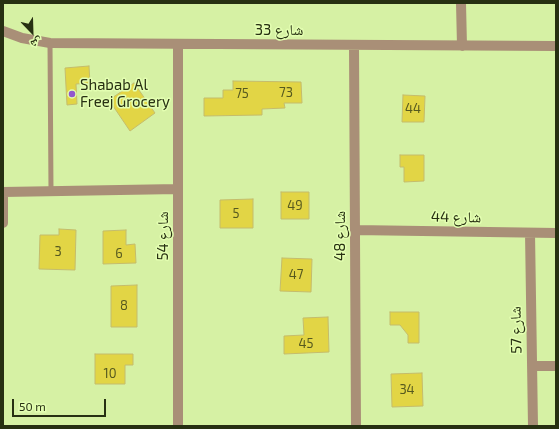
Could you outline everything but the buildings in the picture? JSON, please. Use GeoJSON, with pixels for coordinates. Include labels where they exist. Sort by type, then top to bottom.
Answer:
{"type":"FeatureCollection","features":[{"type":"Feature","properties":{"kind":"street"},"geometry":{"type":"LineString","coordinates":[[461,3],[462,46]]}},
{"type":"Feature","properties":{"kind":"street","name":"شارع 33"},"geometry":{"type":"LineString","coordinates":[[3,31],[22,38],[50,43],[178,45],[556,46]]}},
{"type":"Feature","properties":{"kind":"street","name":"شارع 54"},"geometry":{"type":"LineString","coordinates":[[178,45],[178,426]]}},
{"type":"Feature","properties":{"kind":"street","name":"شارع 48"},"geometry":{"type":"LineString","coordinates":[[354,46],[356,426]]}},
{"type":"Feature","properties":{"kind":"street"},"geometry":{"type":"LineString","coordinates":[[3,223],[3,192],[178,189]]}},
{"type":"Feature","properties":{"kind":"street","name":"شارع 44"},"geometry":{"type":"LineString","coordinates":[[355,230],[556,233]]}},
{"type":"Feature","properties":{"kind":"street","name":"شارع 57"},"geometry":{"type":"LineString","coordinates":[[530,233],[533,426]]}},
{"type":"Feature","properties":{"kind":"street"},"geometry":{"type":"LineString","coordinates":[[532,366],[556,366]]}},
{"type":"Feature","properties":{"kind":"lane"},"geometry":{"type":"LineString","coordinates":[[50,43],[51,191]]}},
{"type":"Feature","properties":{"kind":"place","name":"Shabab Al Freej Grocery"},"geometry":{"type":"Point","coordinates":[72,94]}}]}
